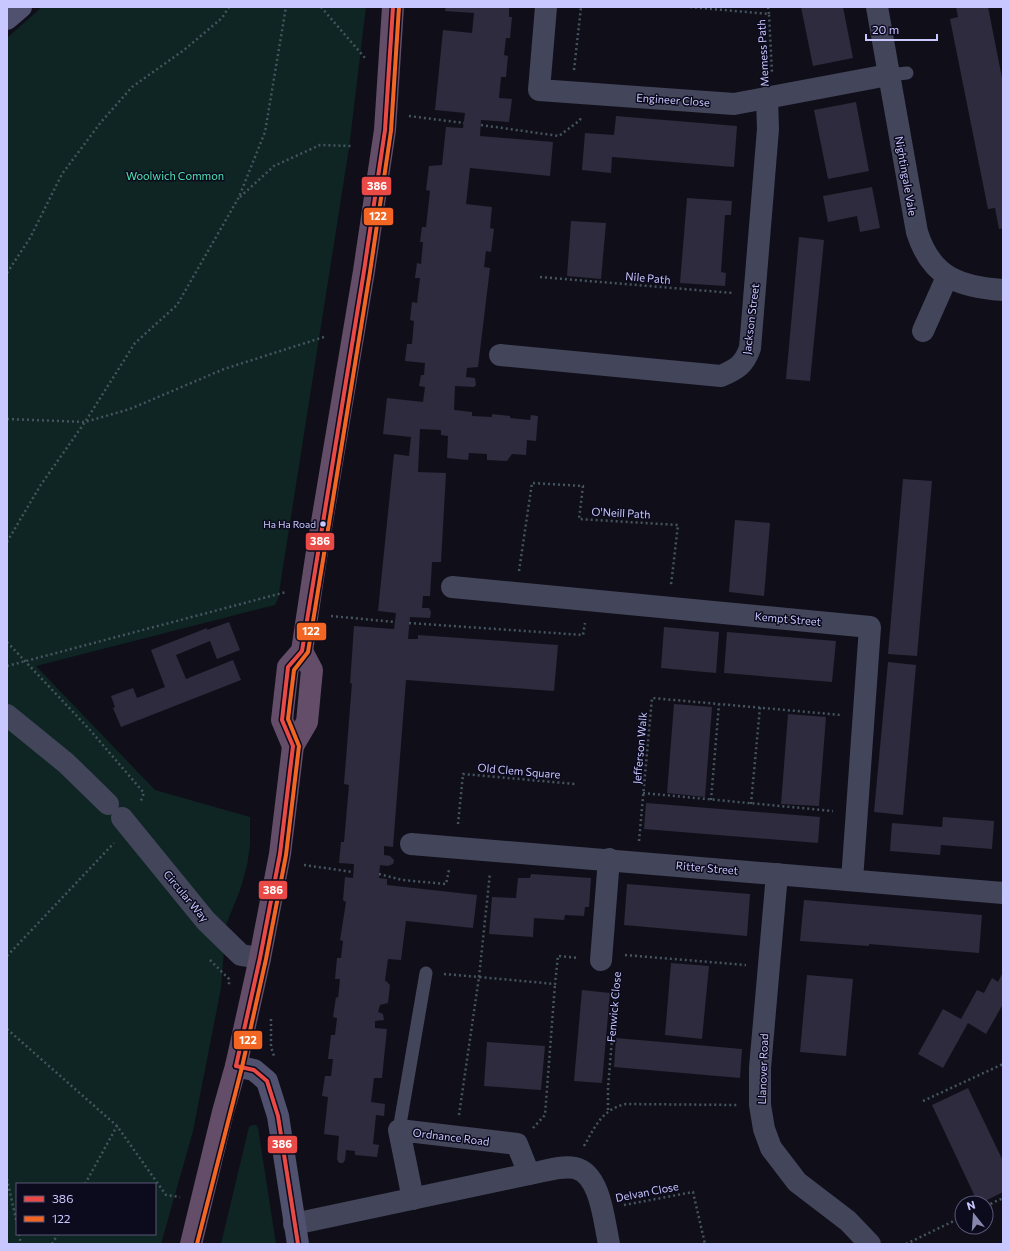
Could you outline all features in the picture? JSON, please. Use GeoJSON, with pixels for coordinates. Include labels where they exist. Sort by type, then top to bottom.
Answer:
{"type":"FeatureCollection","features":[{"type":"Feature","properties":{"kind":"highway"},"geometry":{"type":"LineString","coordinates":[[191,1244],[223,1112],[236,1066],[260,958],[280,854],[294,746],[307,722],[312,670],[302,651],[364,270],[385,130],[393,7]]}},
{"type":"Feature","properties":{"kind":"street"},"geometry":{"type":"LineString","coordinates":[[7,19],[21,7]]}},
{"type":"Feature","properties":{"kind":"street","name":"Engineer Close"},"geometry":{"type":"LineString","coordinates":[[546,7],[539,90],[734,104],[898,74]]}},
{"type":"Feature","properties":{"kind":"street","name":"Nightingale Vale"},"geometry":{"type":"LineString","coordinates":[[877,7],[898,74],[917,232],[922,248],[932,264],[947,277],[970,286],[1003,290]]}},
{"type":"Feature","properties":{"kind":"street","name":"Jackson Street"},"geometry":{"type":"LineString","coordinates":[[500,355],[721,376],[735,370],[746,360],[750,348],[770,98]]}},
{"type":"Feature","properties":{"kind":"street"},"geometry":{"type":"LineString","coordinates":[[923,331],[947,277]]}},
{"type":"Feature","properties":{"kind":"street","name":"Kempt Street"},"geometry":{"type":"LineString","coordinates":[[452,587],[870,627],[865,717],[852,880]]}},
{"type":"Feature","properties":{"kind":"street","name":"Circular Way"},"geometry":{"type":"LineString","coordinates":[[7,715],[66,763],[120,817],[206,921],[241,955],[260,958]]}},
{"type":"Feature","properties":{"kind":"street","name":"Ritter Street"},"geometry":{"type":"LineString","coordinates":[[410,844],[1003,893]]}},
{"type":"Feature","properties":{"kind":"street","name":"Fenwick Close"},"geometry":{"type":"LineString","coordinates":[[609,860],[610,957]]}},
{"type":"Feature","properties":{"kind":"street","name":"Llanover Road"},"geometry":{"type":"LineString","coordinates":[[777,874],[760,1068],[760,1105],[764,1129],[768,1141],[782,1164],[797,1182],[848,1221],[870,1244]]}},
{"type":"Feature","properties":{"kind":"street"},"geometry":{"type":"LineString","coordinates":[[236,1066],[254,1070],[267,1081],[278,1116],[296,1234],[413,1199],[528,1174],[563,1168],[575,1168],[584,1172],[591,1178],[601,1209],[609,1244]]}},
{"type":"Feature","properties":{"kind":"street","name":"Ordnance Road"},"geometry":{"type":"LineString","coordinates":[[413,1199],[399,1130],[456,1138],[517,1144]]}},
{"type":"Feature","properties":{"kind":"street"},"geometry":{"type":"LineString","coordinates":[[517,1144],[528,1174]]}},
{"type":"Feature","properties":{"kind":"lane"},"geometry":{"type":"LineString","coordinates":[[399,1130],[426,973]]}},
{"type":"Feature","properties":{"kind":"path"},"geometry":{"type":"LineString","coordinates":[[7,273],[30,238],[62,174],[101,122],[132,87],[184,50],[222,18],[229,7]]}},
{"type":"Feature","properties":{"kind":"path"},"geometry":{"type":"LineString","coordinates":[[7,542],[40,486],[85,422],[135,343],[177,305],[239,197],[265,132],[286,7]]}},
{"type":"Feature","properties":{"kind":"path"},"geometry":{"type":"LineString","coordinates":[[321,7],[365,58]]}},
{"type":"Feature","properties":{"kind":"path"},"geometry":{"type":"LineString","coordinates":[[481,126],[559,136],[580,120],[578,94],[581,7]]}},
{"type":"Feature","properties":{"kind":"path","name":"Memess Path"},"geometry":{"type":"LineString","coordinates":[[690,7],[770,14],[770,98]]}},
{"type":"Feature","properties":{"kind":"path"},"geometry":{"type":"LineString","coordinates":[[768,7],[770,14]]}},
{"type":"Feature","properties":{"kind":"path"},"geometry":{"type":"LineString","coordinates":[[407,116],[464,123]]}},
{"type":"Feature","properties":{"kind":"path"},"geometry":{"type":"LineString","coordinates":[[239,197],[274,166],[313,148],[320,145],[352,146]]}},
{"type":"Feature","properties":{"kind":"path","name":"Nile Path"},"geometry":{"type":"LineString","coordinates":[[540,277],[754,295]]}},
{"type":"Feature","properties":{"kind":"path"},"geometry":{"type":"LineString","coordinates":[[7,419],[85,422],[130,409],[224,369],[324,337]]}},
{"type":"Feature","properties":{"kind":"path","name":"O'Neill Path"},"geometry":{"type":"LineString","coordinates":[[515,593],[532,482],[583,486],[579,519],[678,525],[668,607]]}},
{"type":"Feature","properties":{"kind":"path"},"geometry":{"type":"LineString","coordinates":[[7,666],[286,592]]}},
{"type":"Feature","properties":{"kind":"path"},"geometry":{"type":"LineString","coordinates":[[409,623],[583,635],[587,600]]}},
{"type":"Feature","properties":{"kind":"path"},"geometry":{"type":"LineString","coordinates":[[330,616],[395,622]]}},
{"type":"Feature","properties":{"kind":"path"},"geometry":{"type":"LineString","coordinates":[[7,642],[26,660],[144,792],[120,817]]}},
{"type":"Feature","properties":{"kind":"path","name":"Jefferson Walk"},"geometry":{"type":"LineString","coordinates":[[637,862],[652,698],[865,717]]}},
{"type":"Feature","properties":{"kind":"path"},"geometry":{"type":"LineString","coordinates":[[711,800],[719,704]]}},
{"type":"Feature","properties":{"kind":"path"},"geometry":{"type":"LineString","coordinates":[[751,804],[760,707]]}},
{"type":"Feature","properties":{"kind":"path","name":"Old Clem Square"},"geometry":{"type":"LineString","coordinates":[[456,848],[464,774],[575,784]]}},
{"type":"Feature","properties":{"kind":"path","name":"Jefferson Walk"},"geometry":{"type":"LineString","coordinates":[[644,793],[858,813]]}},
{"type":"Feature","properties":{"kind":"path"},"geometry":{"type":"LineString","coordinates":[[379,874],[402,880],[446,884],[456,848]]}},
{"type":"Feature","properties":{"kind":"path"},"geometry":{"type":"LineString","coordinates":[[456,1138],[479,977],[492,851]]}},
{"type":"Feature","properties":{"kind":"path"},"geometry":{"type":"LineString","coordinates":[[7,956],[104,852]]}},
{"type":"Feature","properties":{"kind":"path"},"geometry":{"type":"LineString","coordinates":[[304,866],[353,872]]}},
{"type":"Feature","properties":{"kind":"path"},"geometry":{"type":"LineString","coordinates":[[517,1144],[545,1115],[558,956],[610,957],[770,967]]}},
{"type":"Feature","properties":{"kind":"path","name":"Fenwick Close"},"geometry":{"type":"LineString","coordinates":[[608,1110],[610,957]]}},
{"type":"Feature","properties":{"kind":"path"},"geometry":{"type":"LineString","coordinates":[[426,973],[555,984]]}},
{"type":"Feature","properties":{"kind":"path"},"geometry":{"type":"LineString","coordinates":[[272,1018],[271,1046],[277,1062]]}},
{"type":"Feature","properties":{"kind":"path"},"geometry":{"type":"LineString","coordinates":[[7,1029],[117,1126],[166,1195],[182,1197]]}},
{"type":"Feature","properties":{"kind":"path"},"geometry":{"type":"LineString","coordinates":[[923,1101],[1003,1064]]}},
{"type":"Feature","properties":{"kind":"path"},"geometry":{"type":"LineString","coordinates":[[575,1168],[582,1150],[600,1117],[615,1106],[626,1104],[760,1105]]}},
{"type":"Feature","properties":{"kind":"path"},"geometry":{"type":"LineString","coordinates":[[86,1183],[117,1126]]}},
{"type":"Feature","properties":{"kind":"path"},"geometry":{"type":"LineString","coordinates":[[7,1180],[16,1220]]}},
{"type":"Feature","properties":{"kind":"path","name":"Delvan Close"},"geometry":{"type":"LineString","coordinates":[[601,1209],[693,1192],[705,1243],[708,1244]]}},
{"type":"Feature","properties":{"kind":"path"},"geometry":{"type":"LineString","coordinates":[[906,1244],[954,1221]]}},
{"type":"Feature","properties":{"kind":"path"},"geometry":{"type":"LineString","coordinates":[[52,1244],[57,1235]]}},
{"type":"Feature","properties":{"kind":"green space","name":"Woolwich Common"},"geometry":{"type":"Polygon","coordinates":[[[42,7],[366,7],[349,148],[278,599],[275,605],[36,666],[155,790],[250,817],[250,845],[247,866],[240,890],[226,925],[221,988],[193,1131],[161,1244],[7,1244],[7,38],[42,7]]]}},
{"type":"Feature","properties":{"kind":"green space"},"geometry":{"type":"Polygon","coordinates":[[[256,1125],[258,1128],[276,1244],[221,1244],[249,1127],[256,1125]]]}},
{"type":"Feature","properties":{"kind":"building"},"geometry":{"type":"Polygon","coordinates":[[[446,7],[509,7],[509,17],[512,17],[510,38],[506,38],[504,55],[508,56],[506,77],[501,77],[499,98],[512,99],[509,122],[481,120],[480,136],[553,142],[550,176],[470,168],[466,204],[492,207],[490,228],[494,229],[491,252],[486,251],[484,267],[490,268],[478,367],[467,368],[466,377],[475,378],[476,385],[474,387],[455,386],[454,410],[472,412],[472,416],[492,417],[492,414],[530,420],[531,415],[538,416],[536,441],[527,440],[526,455],[512,454],[507,461],[487,460],[487,454],[469,453],[468,460],[447,458],[448,436],[441,435],[441,430],[420,429],[418,472],[446,473],[441,562],[432,562],[430,596],[423,596],[422,608],[429,608],[431,612],[430,618],[410,617],[408,639],[418,639],[418,635],[558,645],[554,691],[406,680],[393,847],[384,846],[384,855],[390,856],[394,860],[393,864],[388,866],[380,865],[379,878],[387,879],[387,885],[477,895],[473,928],[406,921],[401,960],[388,959],[385,980],[390,985],[388,1003],[380,1005],[378,1012],[383,1014],[384,1020],[375,1021],[375,1028],[387,1029],[382,1078],[374,1078],[371,1102],[385,1104],[384,1116],[376,1115],[373,1144],[379,1145],[377,1157],[355,1155],[355,1151],[346,1150],[345,1160],[343,1163],[339,1163],[337,1159],[339,1136],[324,1134],[328,1097],[322,1096],[325,1076],[331,1076],[333,1059],[328,1059],[331,1035],[335,1035],[337,1018],[333,1017],[336,997],[338,998],[340,979],[335,979],[337,958],[341,958],[343,941],[340,940],[346,902],[343,900],[345,877],[353,878],[354,864],[339,863],[341,842],[344,842],[349,785],[344,784],[352,683],[350,684],[354,626],[394,629],[396,613],[378,611],[394,454],[409,456],[411,437],[383,434],[387,398],[423,402],[425,387],[419,386],[421,375],[424,375],[425,363],[405,361],[407,344],[412,344],[414,321],[410,320],[412,302],[417,303],[420,278],[415,278],[417,263],[421,264],[423,242],[420,242],[422,227],[426,227],[430,191],[426,190],[429,166],[442,165],[446,127],[463,128],[465,113],[435,110],[443,30],[472,33],[474,13],[445,11],[446,7]]]}},
{"type":"Feature","properties":{"kind":"building"},"geometry":{"type":"Polygon","coordinates":[[[801,7],[843,7],[853,58],[813,66],[801,7]]]}},
{"type":"Feature","properties":{"kind":"building"},"geometry":{"type":"Polygon","coordinates":[[[956,7],[988,7],[1003,83],[1003,228],[999,229],[995,208],[988,209],[950,19],[958,17],[956,7]]]}},
{"type":"Feature","properties":{"kind":"building"},"geometry":{"type":"Polygon","coordinates":[[[856,102],[869,171],[828,179],[814,110],[856,102]]]}},
{"type":"Feature","properties":{"kind":"building"},"geometry":{"type":"Polygon","coordinates":[[[616,116],[737,126],[734,167],[612,157],[611,173],[582,170],[585,133],[614,135],[616,116]]]}},
{"type":"Feature","properties":{"kind":"building"},"geometry":{"type":"Polygon","coordinates":[[[872,187],[880,228],[860,232],[857,216],[828,222],[823,196],[872,187]]]}},
{"type":"Feature","properties":{"kind":"building"},"geometry":{"type":"Polygon","coordinates":[[[687,198],[732,201],[731,215],[725,215],[721,272],[726,273],[725,286],[680,283],[687,198]]]}},
{"type":"Feature","properties":{"kind":"building"},"geometry":{"type":"Polygon","coordinates":[[[571,221],[606,223],[601,279],[567,276],[571,221]]]}},
{"type":"Feature","properties":{"kind":"building"},"geometry":{"type":"Polygon","coordinates":[[[799,237],[824,240],[810,381],[786,379],[799,237]]]}},
{"type":"Feature","properties":{"kind":"building"},"geometry":{"type":"Polygon","coordinates":[[[903,479],[932,481],[917,656],[888,654],[903,479]]]}},
{"type":"Feature","properties":{"kind":"building"},"geometry":{"type":"Polygon","coordinates":[[[735,520],[770,523],[764,596],[729,592],[735,520]]]}},
{"type":"Feature","properties":{"kind":"building"},"geometry":{"type":"Polygon","coordinates":[[[229,622],[240,650],[217,659],[210,641],[176,655],[186,679],[233,660],[241,680],[121,727],[113,708],[115,707],[111,696],[133,688],[137,698],[165,687],[151,650],[207,628],[207,630],[229,622]]]}},
{"type":"Feature","properties":{"kind":"building"},"geometry":{"type":"Polygon","coordinates":[[[664,627],[719,632],[716,673],[661,668],[664,627]]]}},
{"type":"Feature","properties":{"kind":"building"},"geometry":{"type":"Polygon","coordinates":[[[727,632],[836,641],[832,682],[724,673],[727,632]]]}},
{"type":"Feature","properties":{"kind":"building"},"geometry":{"type":"Polygon","coordinates":[[[888,662],[916,665],[903,815],[874,812],[888,662]]]}},
{"type":"Feature","properties":{"kind":"building"},"geometry":{"type":"Polygon","coordinates":[[[674,704],[712,707],[705,797],[667,793],[674,704]]]}},
{"type":"Feature","properties":{"kind":"building"},"geometry":{"type":"Polygon","coordinates":[[[788,714],[826,717],[819,806],[781,804],[788,714]]]}},
{"type":"Feature","properties":{"kind":"building"},"geometry":{"type":"Polygon","coordinates":[[[646,803],[820,817],[818,843],[644,829],[646,803]]]}},
{"type":"Feature","properties":{"kind":"building"},"geometry":{"type":"Polygon","coordinates":[[[943,817],[994,821],[992,849],[941,845],[940,855],[890,851],[892,823],[942,827],[943,817]]]}},
{"type":"Feature","properties":{"kind":"building"},"geometry":{"type":"Polygon","coordinates":[[[531,874],[591,878],[589,907],[585,907],[584,916],[565,915],[564,920],[534,918],[533,937],[489,934],[492,897],[516,898],[518,878],[530,878],[531,874]]]}},
{"type":"Feature","properties":{"kind":"building"},"geometry":{"type":"Polygon","coordinates":[[[627,884],[750,894],[747,936],[624,925],[627,884]]]}},
{"type":"Feature","properties":{"kind":"building"},"geometry":{"type":"Polygon","coordinates":[[[804,900],[982,915],[979,953],[869,944],[869,946],[800,941],[804,900]]]}},
{"type":"Feature","properties":{"kind":"building"},"geometry":{"type":"Polygon","coordinates":[[[671,963],[709,966],[702,1039],[665,1035],[671,963]]]}},
{"type":"Feature","properties":{"kind":"building"},"geometry":{"type":"Polygon","coordinates":[[[1003,972],[1003,1004],[986,1034],[968,1023],[943,1068],[918,1054],[943,1009],[961,1019],[977,990],[984,993],[992,978],[998,982],[1003,972]]]}},
{"type":"Feature","properties":{"kind":"building"},"geometry":{"type":"Polygon","coordinates":[[[807,975],[853,979],[846,1056],[800,1052],[807,975]]]}},
{"type":"Feature","properties":{"kind":"building"},"geometry":{"type":"Polygon","coordinates":[[[582,990],[610,993],[602,1083],[574,1081],[582,990]]]}},
{"type":"Feature","properties":{"kind":"building"},"geometry":{"type":"Polygon","coordinates":[[[616,1038],[742,1049],[740,1078],[614,1067],[616,1038]]]}},
{"type":"Feature","properties":{"kind":"building"},"geometry":{"type":"Polygon","coordinates":[[[487,1042],[545,1046],[541,1090],[484,1086],[487,1042]]]}},
{"type":"Feature","properties":{"kind":"building"},"geometry":{"type":"Polygon","coordinates":[[[968,1088],[1003,1161],[1003,1192],[994,1196],[994,1195],[974,1195],[932,1105],[968,1088]]]}},
{"type":"Feature","properties":{"kind":"transit line","name":"386"},"geometry":{"type":"LineString","coordinates":[[236,1066],[260,958],[280,854],[293,746],[282,720],[288,667],[302,651],[364,271],[385,130],[393,7]]}},
{"type":"Feature","properties":{"kind":"transit line","name":"122"},"geometry":{"type":"LineString","coordinates":[[197,1244],[242,1067],[266,959],[286,855],[299,746],[288,719],[294,670],[308,652],[370,272],[391,131],[399,7]]}},
{"type":"Feature","properties":{"kind":"transit line","name":"386"},"geometry":{"type":"LineString","coordinates":[[236,1066],[254,1070],[267,1081],[278,1116],[298,1244]]}},
{"type":"Feature","properties":{"kind":"place","name":"Ha Ha Road"},"geometry":{"type":"Point","coordinates":[323,524]}}]}
